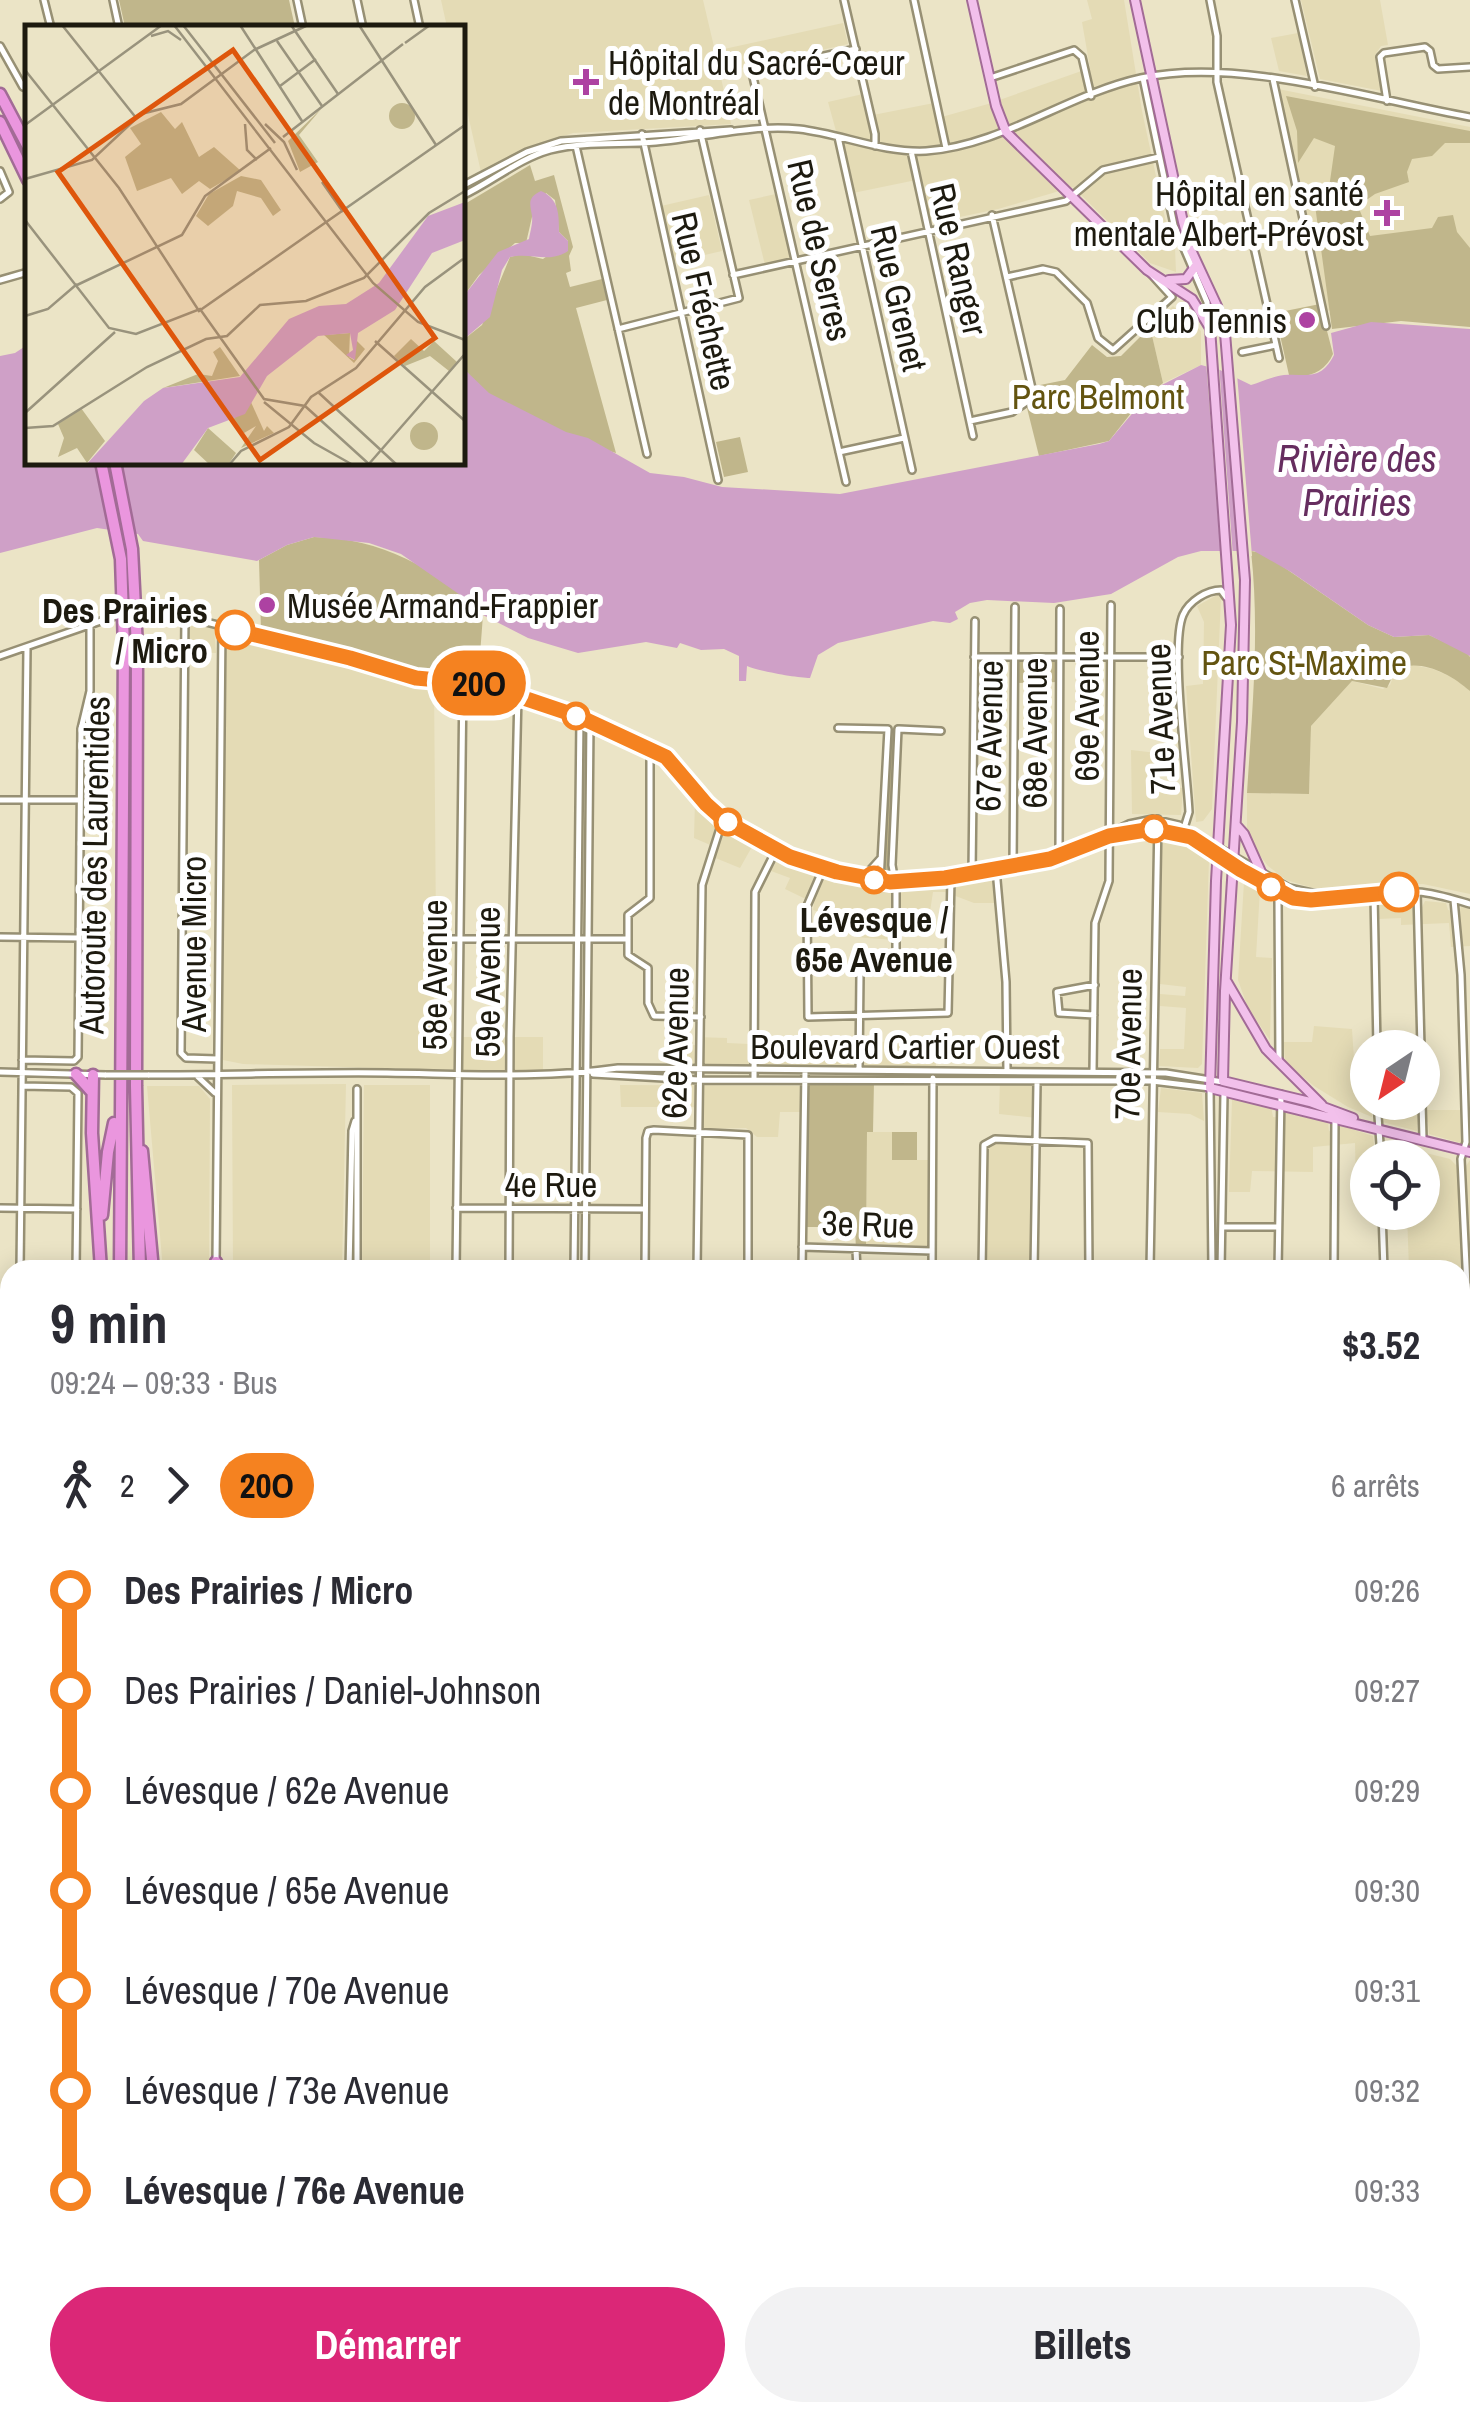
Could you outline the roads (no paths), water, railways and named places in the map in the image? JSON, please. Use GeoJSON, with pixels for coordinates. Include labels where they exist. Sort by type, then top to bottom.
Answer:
{"type":"FeatureCollection","features":[{"type":"Feature","properties":{"kind":"highway"},"geometry":{"type":"LineString","coordinates":[[0,94],[25,141]]}},
{"type":"Feature","properties":{"kind":"highway"},"geometry":{"type":"LineString","coordinates":[[0,122],[25,174]]}},
{"type":"Feature","properties":{"kind":"highway","name":"Autoroute des Laurentides"},"geometry":{"type":"LineString","coordinates":[[102,465],[121,559],[124,647],[120,1260]]}},
{"type":"Feature","properties":{"kind":"highway","name":"Autoroute des Laurentides"},"geometry":{"type":"LineString","coordinates":[[116,465],[134,558],[137,647],[140,1260]]}},
{"type":"Feature","properties":{"kind":"highway"},"geometry":{"type":"LineString","coordinates":[[76,1074],[92,1092]]}},
{"type":"Feature","properties":{"kind":"highway"},"geometry":{"type":"LineString","coordinates":[[93,1075],[100,1260]]}},
{"type":"Feature","properties":{"kind":"highway"},"geometry":{"type":"LineString","coordinates":[[136,1086],[152,1260]]}},
{"type":"Feature","properties":{"kind":"highway"},"geometry":{"type":"LineString","coordinates":[[100,1250],[108,1152],[119,1103]]}},
{"type":"Feature","properties":{"kind":"main road"},"geometry":{"type":"LineString","coordinates":[[972,0],[1004,129],[1148,270],[1190,297],[1209,324],[1231,607],[1210,1083],[1322,1106]]}},
{"type":"Feature","properties":{"kind":"main road"},"geometry":{"type":"LineString","coordinates":[[1135,0],[1148,77],[1195,268],[1218,306],[1229,359],[1244,559],[1245,626],[1224,1086]]}},
{"type":"Feature","properties":{"kind":"main road"},"geometry":{"type":"LineString","coordinates":[[1165,280],[1184,280],[1195,268]]}},
{"type":"Feature","properties":{"kind":"main road"},"geometry":{"type":"LineString","coordinates":[[1236,825],[1261,872]]}},
{"type":"Feature","properties":{"kind":"main road"},"geometry":{"type":"LineString","coordinates":[[1227,982],[1278,1064],[1335,1114]]}},
{"type":"Feature","properties":{"kind":"main road"},"geometry":{"type":"LineString","coordinates":[[1280,1098],[1422,1140]]}},
{"type":"Feature","properties":{"kind":"main road"},"geometry":{"type":"LineString","coordinates":[[1440,1145],[1467,1152]]}},
{"type":"Feature","properties":{"kind":"street"},"geometry":{"type":"LineString","coordinates":[[44,0],[50,25]]}},
{"type":"Feature","properties":{"kind":"street"},"geometry":{"type":"LineString","coordinates":[[113,0],[119,25]]}},
{"type":"Feature","properties":{"kind":"street"},"geometry":{"type":"LineString","coordinates":[[297,0],[302,25]]}},
{"type":"Feature","properties":{"kind":"street"},"geometry":{"type":"LineString","coordinates":[[357,0],[362,25]]}},
{"type":"Feature","properties":{"kind":"street"},"geometry":{"type":"LineString","coordinates":[[414,0],[419,25]]}},
{"type":"Feature","properties":{"kind":"street"},"geometry":{"type":"LineString","coordinates":[[844,0],[875,134],[874,146]]}},
{"type":"Feature","properties":{"kind":"street","name":"Rue Ranger"},"geometry":{"type":"LineString","coordinates":[[914,0],[946,148]]}},
{"type":"Feature","properties":{"kind":"street"},"geometry":{"type":"LineString","coordinates":[[1210,0],[1217,82],[1280,358]]}},
{"type":"Feature","properties":{"kind":"street"},"geometry":{"type":"LineString","coordinates":[[1295,0],[1315,87]]}},
{"type":"Feature","properties":{"kind":"street"},"geometry":{"type":"LineString","coordinates":[[0,46],[25,87]]}},
{"type":"Feature","properties":{"kind":"street"},"geometry":{"type":"LineString","coordinates":[[1387,101],[1380,57],[1384,52],[1426,47],[1438,69],[1470,66]]}},
{"type":"Feature","properties":{"kind":"street","name":"Rue de Serres"},"geometry":{"type":"LineString","coordinates":[[846,482],[754,72],[856,49]]}},
{"type":"Feature","properties":{"kind":"street"},"geometry":{"type":"LineString","coordinates":[[990,78],[1074,50],[1081,55],[1091,96]]}},
{"type":"Feature","properties":{"kind":"street"},"geometry":{"type":"LineString","coordinates":[[465,184],[542,146],[566,140],[642,134],[799,129],[910,151],[946,148],[1148,77],[1218,71],[1470,118]]}},
{"type":"Feature","properties":{"kind":"street"},"geometry":{"type":"LineString","coordinates":[[1148,77],[1159,157],[1175,230],[1195,268],[1208,306],[1209,324]]}},
{"type":"Feature","properties":{"kind":"street"},"geometry":{"type":"LineString","coordinates":[[1274,79],[1326,326]]}},
{"type":"Feature","properties":{"kind":"street"},"geometry":{"type":"LineString","coordinates":[[465,194],[534,156],[576,146],[701,133]]}},
{"type":"Feature","properties":{"kind":"street"},"geometry":{"type":"LineString","coordinates":[[618,329],[739,298],[701,133]]}},
{"type":"Feature","properties":{"kind":"street","name":"Rue Fréchette"},"geometry":{"type":"LineString","coordinates":[[642,134],[718,480]]}},
{"type":"Feature","properties":{"kind":"street","name":"Rue Grenet"},"geometry":{"type":"LineString","coordinates":[[838,137],[912,470]]}},
{"type":"Feature","properties":{"kind":"street"},"geometry":{"type":"LineString","coordinates":[[576,146],[647,454]]}},
{"type":"Feature","properties":{"kind":"street","name":"Rue Ranger"},"geometry":{"type":"LineString","coordinates":[[910,151],[973,436]]}},
{"type":"Feature","properties":{"kind":"street"},"geometry":{"type":"LineString","coordinates":[[733,275],[1072,197],[1101,170],[1159,157]]}},
{"type":"Feature","properties":{"kind":"street"},"geometry":{"type":"LineString","coordinates":[[0,171],[9,194],[0,199]]}},
{"type":"Feature","properties":{"kind":"street"},"geometry":{"type":"LineString","coordinates":[[970,421],[1012,412],[1034,397],[992,216]]}},
{"type":"Feature","properties":{"kind":"street"},"geometry":{"type":"LineString","coordinates":[[1007,277],[1044,269],[1056,272],[1087,303],[1098,338],[1114,350],[1172,297],[1148,270]]}},
{"type":"Feature","properties":{"kind":"street"},"geometry":{"type":"LineString","coordinates":[[0,280],[25,273]]}},
{"type":"Feature","properties":{"kind":"street"},"geometry":{"type":"LineString","coordinates":[[1242,352],[1276,345]]}},
{"type":"Feature","properties":{"kind":"street"},"geometry":{"type":"LineString","coordinates":[[840,452],[904,438]]}},
{"type":"Feature","properties":{"kind":"street","name":"71e Avenue"},"geometry":{"type":"LineString","coordinates":[[1184,828],[1189,812],[1181,622],[1190,605],[1218,589],[1224,592],[1231,607]]}},
{"type":"Feature","properties":{"kind":"street","name":"69e Avenue"},"geometry":{"type":"LineString","coordinates":[[1094,1072],[1096,923],[1109,881],[1111,605]]}},
{"type":"Feature","properties":{"kind":"street","name":"67e Avenue"},"geometry":{"type":"LineString","coordinates":[[1013,866],[1015,607]]}},
{"type":"Feature","properties":{"kind":"street","name":"68e Avenue"},"geometry":{"type":"LineString","coordinates":[[1059,857],[1060,609]]}},
{"type":"Feature","properties":{"kind":"street"},"geometry":{"type":"LineString","coordinates":[[0,656],[140,611],[185,616],[416,678],[463,680],[518,694],[654,750],[674,763],[723,820],[776,850],[823,869],[863,878],[896,882],[951,877],[1059,857],[1132,822],[1158,819],[1184,828],[1280,892],[1305,900],[1417,892],[1470,904]]}},
{"type":"Feature","properties":{"kind":"street"},"geometry":{"type":"LineString","coordinates":[[185,616],[182,1053],[186,1058],[217,1058]]}},
{"type":"Feature","properties":{"kind":"street"},"geometry":{"type":"LineString","coordinates":[[972,874],[975,621]]}},
{"type":"Feature","properties":{"kind":"street"},"geometry":{"type":"LineString","coordinates":[[22,1060],[78,1058],[81,726],[90,691],[90,624]]}},
{"type":"Feature","properties":{"kind":"street","name":"Avenue Micro"},"geometry":{"type":"LineString","coordinates":[[216,1260],[222,626]]}},
{"type":"Feature","properties":{"kind":"street"},"geometry":{"type":"LineString","coordinates":[[20,1260],[26,647]]}},
{"type":"Feature","properties":{"kind":"street"},"geometry":{"type":"LineString","coordinates":[[974,657],[1180,657]]}},
{"type":"Feature","properties":{"kind":"street","name":"58e Avenue"},"geometry":{"type":"LineString","coordinates":[[456,1260],[463,680]]}},
{"type":"Feature","properties":{"kind":"street","name":"59e Avenue"},"geometry":{"type":"LineString","coordinates":[[509,1260],[518,694]]}},
{"type":"Feature","properties":{"kind":"street"},"geometry":{"type":"LineString","coordinates":[[574,1260],[580,717]]}},
{"type":"Feature","properties":{"kind":"street"},"geometry":{"type":"LineString","coordinates":[[584,1260],[590,721]]}},
{"type":"Feature","properties":{"kind":"street"},"geometry":{"type":"LineString","coordinates":[[838,728],[941,730]]}},
{"type":"Feature","properties":{"kind":"street"},"geometry":{"type":"LineString","coordinates":[[880,880],[888,729]]}},
{"type":"Feature","properties":{"kind":"street"},"geometry":{"type":"LineString","coordinates":[[859,1081],[860,974],[863,970],[893,968],[896,964],[896,882],[892,865],[898,730]]}},
{"type":"Feature","properties":{"kind":"street"},"geometry":{"type":"LineString","coordinates":[[654,750],[650,761],[650,898],[628,915],[628,956],[648,968],[650,1012],[654,1016],[701,1017]]}},
{"type":"Feature","properties":{"kind":"street"},"geometry":{"type":"LineString","coordinates":[[0,800],[80,800]]}},
{"type":"Feature","properties":{"kind":"street"},"geometry":{"type":"LineString","coordinates":[[579,811],[589,812]]}},
{"type":"Feature","properties":{"kind":"street","name":"70e Avenue"},"geometry":{"type":"LineString","coordinates":[[1150,1260],[1158,819]]}},
{"type":"Feature","properties":{"kind":"street","name":"62e Avenue"},"geometry":{"type":"LineString","coordinates":[[697,1260],[702,885],[723,820]]}},
{"type":"Feature","properties":{"kind":"street"},"geometry":{"type":"LineString","coordinates":[[1109,836],[1157,829],[1191,837],[1218,851]]}},
{"type":"Feature","properties":{"kind":"street"},"geometry":{"type":"LineString","coordinates":[[754,1080],[755,892],[776,850]]}},
{"type":"Feature","properties":{"kind":"street"},"geometry":{"type":"LineString","coordinates":[[863,878],[882,855]]}},
{"type":"Feature","properties":{"kind":"street"},"geometry":{"type":"LineString","coordinates":[[1234,861],[1285,886],[1330,897]]}},
{"type":"Feature","properties":{"kind":"street"},"geometry":{"type":"LineString","coordinates":[[823,869],[807,906],[808,1017],[948,1014],[951,877]]}},
{"type":"Feature","properties":{"kind":"street"},"geometry":{"type":"LineString","coordinates":[[996,869],[1006,982],[1007,1081]]}},
{"type":"Feature","properties":{"kind":"street"},"geometry":{"type":"LineString","coordinates":[[578,880],[588,880]]}},
{"type":"Feature","properties":{"kind":"street"},"geometry":{"type":"LineString","coordinates":[[1278,1064],[1280,892],[1285,886]]}},
{"type":"Feature","properties":{"kind":"street"},"geometry":{"type":"LineString","coordinates":[[1417,892],[1421,1030]]}},
{"type":"Feature","properties":{"kind":"street"},"geometry":{"type":"LineString","coordinates":[[1374,894],[1377,1030]]}},
{"type":"Feature","properties":{"kind":"street"},"geometry":{"type":"LineString","coordinates":[[1454,900],[1467,1152],[1461,1162],[1466,1260]]}},
{"type":"Feature","properties":{"kind":"street"},"geometry":{"type":"LineString","coordinates":[[0,937],[79,938]]}},
{"type":"Feature","properties":{"kind":"street"},"geometry":{"type":"LineString","coordinates":[[438,939],[628,939]]}},
{"type":"Feature","properties":{"kind":"street"},"geometry":{"type":"LineString","coordinates":[[1460,975],[1470,977]]}},
{"type":"Feature","properties":{"kind":"street"},"geometry":{"type":"LineString","coordinates":[[1094,1015],[1059,1013],[1057,992],[1095,985]]}},
{"type":"Feature","properties":{"kind":"street"},"geometry":{"type":"LineString","coordinates":[[576,1017],[586,1016]]}},
{"type":"Feature","properties":{"kind":"street"},"geometry":{"type":"LineString","coordinates":[[1264,1046],[1278,1038]]}},
{"type":"Feature","properties":{"kind":"street","name":"Boulevard Cartier Ouest"},"geometry":{"type":"LineString","coordinates":[[585,1073],[618,1068],[1094,1072],[1210,1083]]}},
{"type":"Feature","properties":{"kind":"street"},"geometry":{"type":"LineString","coordinates":[[802,1260],[804,1071]]}},
{"type":"Feature","properties":{"kind":"street","name":"Boulevard Cartier Ouest"},"geometry":{"type":"LineString","coordinates":[[0,1072],[585,1073],[700,1080],[1037,1082],[1152,1077]]}},
{"type":"Feature","properties":{"kind":"street"},"geometry":{"type":"LineString","coordinates":[[932,1260],[933,1072]]}},
{"type":"Feature","properties":{"kind":"street"},"geometry":{"type":"LineString","coordinates":[[1034,1260],[1037,1072]]}},
{"type":"Feature","properties":{"kind":"street"},"geometry":{"type":"LineString","coordinates":[[195,1074],[217,1096]]}},
{"type":"Feature","properties":{"kind":"street"},"geometry":{"type":"LineString","coordinates":[[1210,1083],[1212,1260]]}},
{"type":"Feature","properties":{"kind":"street"},"geometry":{"type":"LineString","coordinates":[[22,1086],[72,1088],[77,1092],[76,1260]]}},
{"type":"Feature","properties":{"kind":"street"},"geometry":{"type":"LineString","coordinates":[[1222,1260],[1224,1086]]}},
{"type":"Feature","properties":{"kind":"street"},"geometry":{"type":"LineString","coordinates":[[353,1260],[352,1131],[358,1089]]}},
{"type":"Feature","properties":{"kind":"street"},"geometry":{"type":"LineString","coordinates":[[1278,1260],[1280,1098]]}},
{"type":"Feature","properties":{"kind":"street"},"geometry":{"type":"LineString","coordinates":[[1334,1260],[1335,1114]]}},
{"type":"Feature","properties":{"kind":"street"},"geometry":{"type":"LineString","coordinates":[[1376,1120],[1377,1140]]}},
{"type":"Feature","properties":{"kind":"street"},"geometry":{"type":"LineString","coordinates":[[1422,1120],[1422,1140]]}},
{"type":"Feature","properties":{"kind":"street"},"geometry":{"type":"LineString","coordinates":[[644,1260],[648,1131],[744,1134],[750,1140],[748,1260]]}},
{"type":"Feature","properties":{"kind":"street"},"geometry":{"type":"LineString","coordinates":[[982,1260],[984,1145],[995,1139],[1083,1142],[1090,1147],[1089,1260]]}},
{"type":"Feature","properties":{"kind":"street"},"geometry":{"type":"LineString","coordinates":[[575,1143],[585,1143]]}},
{"type":"Feature","properties":{"kind":"street"},"geometry":{"type":"LineString","coordinates":[[0,1208],[77,1208]]}},
{"type":"Feature","properties":{"kind":"street","name":"4e Rue"},"geometry":{"type":"LineString","coordinates":[[456,1208],[645,1209]]}},
{"type":"Feature","properties":{"kind":"street"},"geometry":{"type":"LineString","coordinates":[[1222,1226],[1278,1227]]}},
{"type":"Feature","properties":{"kind":"street"},"geometry":{"type":"LineString","coordinates":[[1383,1230],[1384,1260]]}},
{"type":"Feature","properties":{"kind":"street","name":"3e Rue"},"geometry":{"type":"LineString","coordinates":[[802,1247],[932,1252]]}},
{"type":"Feature","properties":{"kind":"street"},"geometry":{"type":"LineString","coordinates":[[856,1250],[856,1260]]}},
{"type":"Feature","properties":{"kind":"water"},"geometry":{"type":"Polygon","coordinates":[[[541,191],[555,203],[559,232],[568,241],[568,251],[554,257],[510,257],[502,270],[490,317],[465,338],[465,294],[498,252],[529,239],[533,196],[541,191]]]}},
{"type":"Feature","properties":{"kind":"water","name":"Rivière des Prairies"},"geometry":{"type":"Polygon","coordinates":[[[1371,322],[1470,329],[1470,656],[1429,635],[1394,637],[1368,625],[1254,551],[1201,551],[1178,557],[1111,594],[1054,603],[970,603],[955,612],[958,619],[950,623],[933,621],[838,643],[818,655],[810,678],[747,666],[746,681],[739,681],[739,656],[724,649],[701,650],[680,643],[677,648],[646,642],[578,653],[528,638],[483,615],[401,554],[369,543],[314,537],[287,545],[257,561],[143,541],[138,534],[97,528],[0,553],[0,356],[25,346],[25,465],[465,465],[465,370],[489,393],[566,432],[588,438],[650,473],[722,487],[840,494],[1109,441],[1152,390],[1201,365],[1251,385],[1280,376],[1318,373],[1334,355],[1331,333],[1371,322]]]}},
{"type":"Feature","properties":{"kind":"place","name":"Hôpital du Sacré-Cœur de Montréal"},"geometry":{"type":"Point","coordinates":[586,82]}},
{"type":"Feature","properties":{"kind":"place","name":"Hôpital en santé mentale Albert-Prévost"},"geometry":{"type":"Point","coordinates":[1387,213]}},
{"type":"Feature","properties":{"kind":"place","name":"Club Tennis"},"geometry":{"type":"Point","coordinates":[1307,320]}},
{"type":"Feature","properties":{"kind":"place","name":"Musée Armand-Frappier"},"geometry":{"type":"Point","coordinates":[267,605]}},
{"type":"Feature","properties":{"kind":"place","name":"Des Prairies / Micro"},"geometry":{"type":"Point","coordinates":[235,630]}},
{"type":"Feature","properties":{"kind":"place","name":"Lévesque / 65e Avenue"},"geometry":{"type":"Point","coordinates":[874,880]}},
{"type":"Feature","properties":{"kind":"park label","name":"Parc Belmont"},"geometry":{"type":"Point","coordinates":[1098,396]}},
{"type":"Feature","properties":{"kind":"park label","name":"Parc St-Maxime"},"geometry":{"type":"Point","coordinates":[1304,662]}}]}
